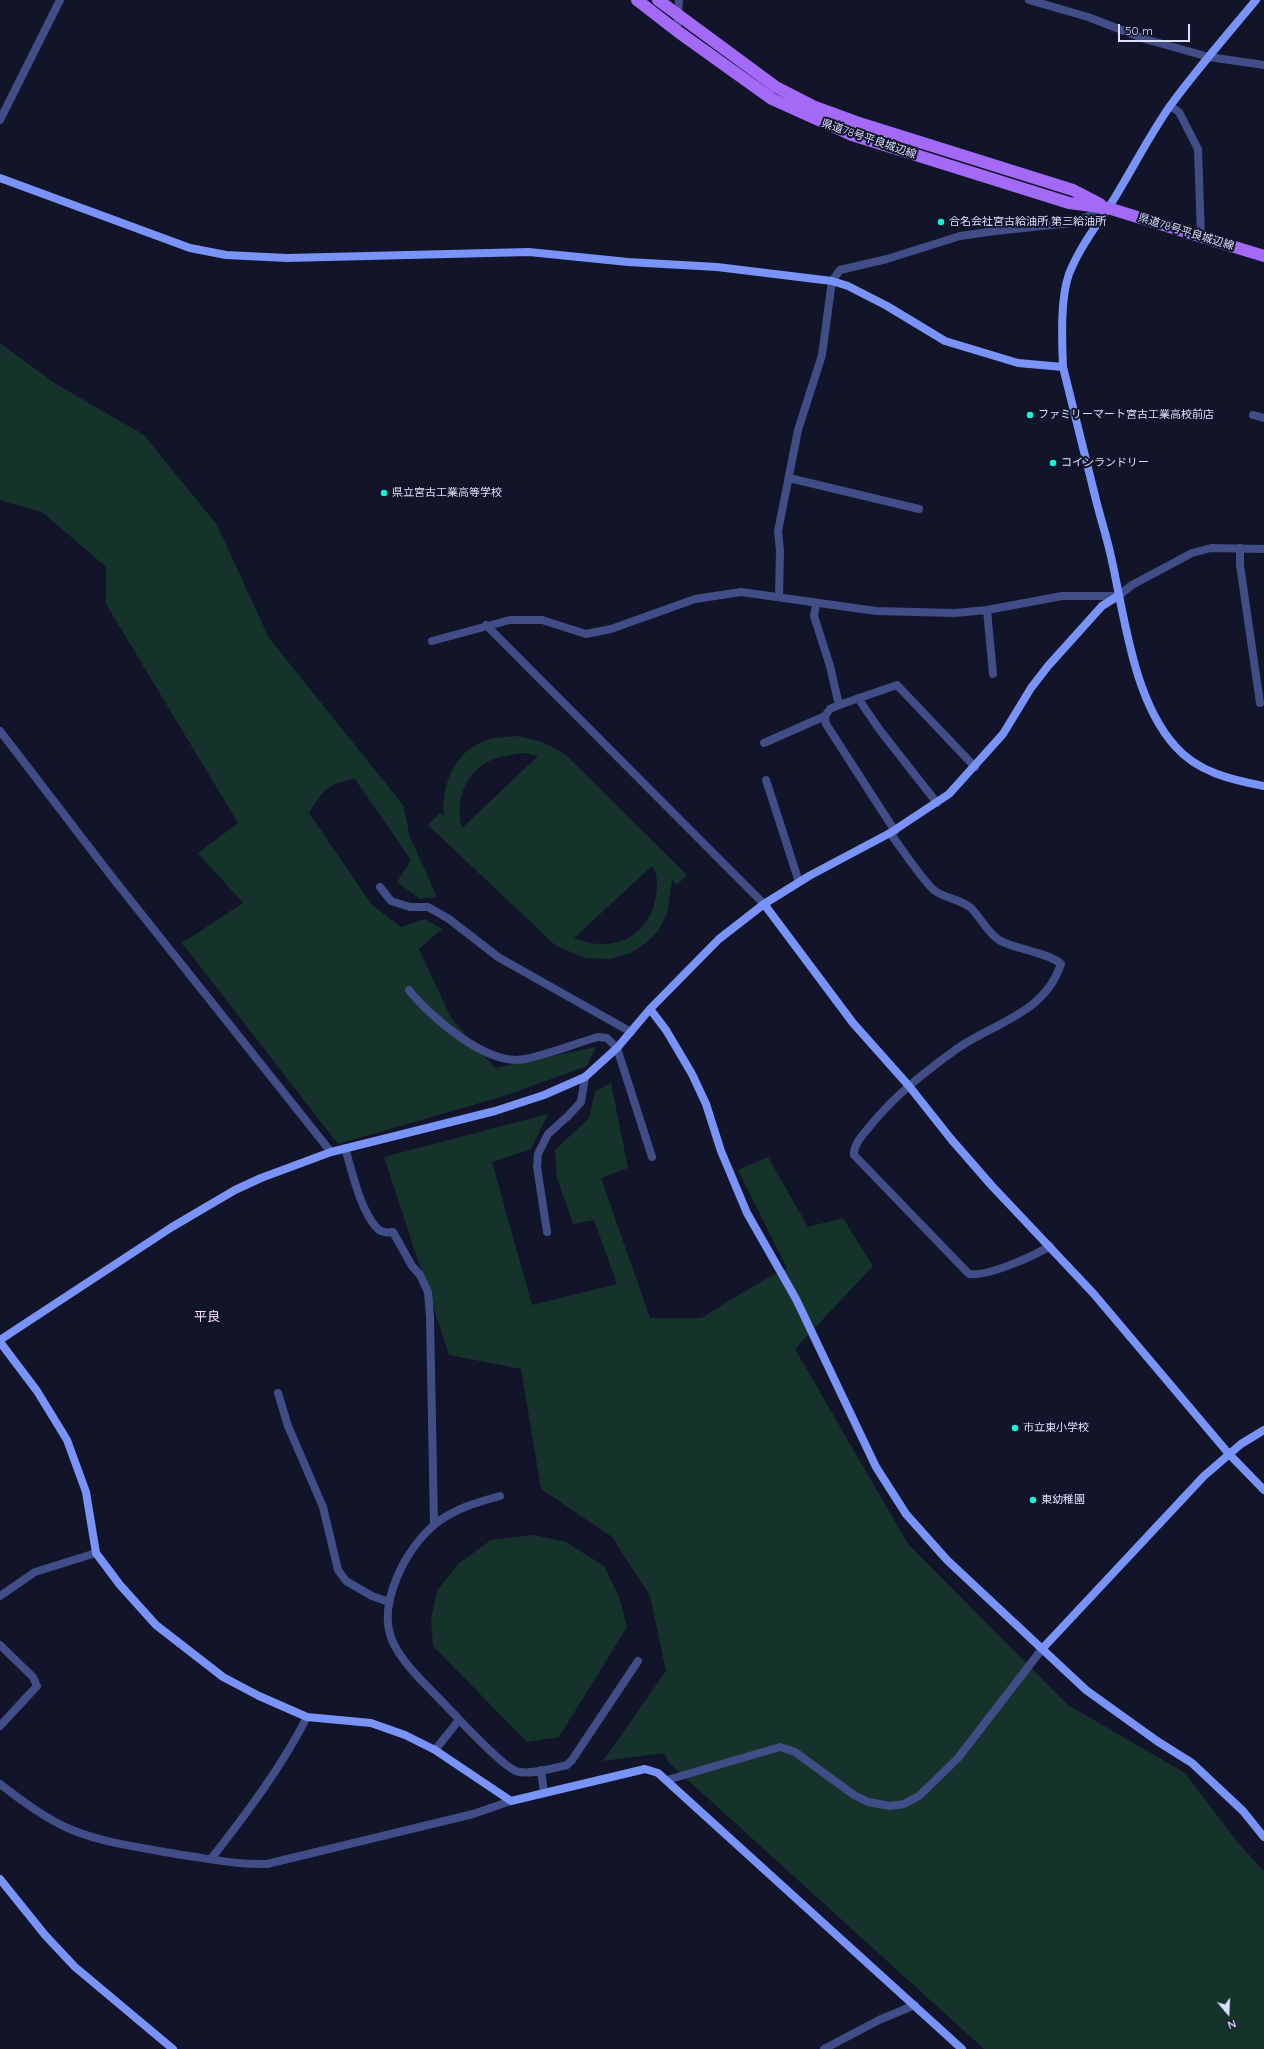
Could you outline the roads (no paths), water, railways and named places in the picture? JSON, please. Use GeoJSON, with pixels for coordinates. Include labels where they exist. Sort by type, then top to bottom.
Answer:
{"type":"FeatureCollection","features":[{"type":"Feature","properties":{"kind":"main road","name":"県道78号平良城辺線"},"geometry":{"type":"LineString","coordinates":[[637,0],[677,32],[772,99],[852,135],[1069,203],[1108,208],[1264,256]]}},
{"type":"Feature","properties":{"kind":"main road","name":"県道78号平良城辺線"},"geometry":{"type":"LineString","coordinates":[[658,0],[776,87],[815,107],[856,122],[1073,190],[1108,208]]}},
{"type":"Feature","properties":{"kind":"street"},"geometry":{"type":"LineString","coordinates":[[0,120],[60,0]]}},
{"type":"Feature","properties":{"kind":"street"},"geometry":{"type":"LineString","coordinates":[[677,32],[679,0]]}},
{"type":"Feature","properties":{"kind":"street"},"geometry":{"type":"LineString","coordinates":[[1029,0],[1088,17],[1146,39],[1209,57],[1264,65]]}},
{"type":"Feature","properties":{"kind":"street"},"geometry":{"type":"LineString","coordinates":[[1256,0],[1170,106],[1144,146],[1108,208],[1082,246],[1069,275],[1062,321],[1063,367],[1112,561],[1118,596],[1134,657],[1152,714],[1175,746],[1201,767],[1235,782],[1264,786]]}},
{"type":"Feature","properties":{"kind":"street"},"geometry":{"type":"LineString","coordinates":[[1170,106],[1179,112],[1198,149],[1201,236]]}},
{"type":"Feature","properties":{"kind":"street"},"geometry":{"type":"LineString","coordinates":[[0,178],[190,248],[226,255],[287,258],[529,252],[628,262],[717,267],[832,281],[848,286],[887,306],[945,341],[1018,363],[1063,367]]}},
{"type":"Feature","properties":{"kind":"street"},"geometry":{"type":"LineString","coordinates":[[779,597],[780,551],[778,531],[798,430],[822,355],[832,281],[840,270],[887,259],[960,236],[1071,223],[1108,208]]}},
{"type":"Feature","properties":{"kind":"street"},"geometry":{"type":"LineString","coordinates":[[1253,414],[1264,418]]}},
{"type":"Feature","properties":{"kind":"street"},"geometry":{"type":"LineString","coordinates":[[789,478],[919,509]]}},
{"type":"Feature","properties":{"kind":"street"},"geometry":{"type":"LineString","coordinates":[[511,1801],[435,1750],[405,1735],[371,1724],[307,1717],[259,1696],[223,1677],[156,1625],[120,1585],[96,1553],[86,1492],[67,1440],[37,1391],[0,1341],[172,1227],[235,1190],[261,1178],[345,1148],[495,1112],[544,1095],[585,1077],[617,1048],[650,1009],[719,939],[764,904],[799,882],[893,832],[949,794],[975,767],[1003,734],[1031,688],[1048,666],[1102,606],[1132,585],[1192,553],[1211,548],[1264,549]]}},
{"type":"Feature","properties":{"kind":"street"},"geometry":{"type":"LineString","coordinates":[[1240,548],[1240,565],[1260,703]]}},
{"type":"Feature","properties":{"kind":"street"},"geometry":{"type":"LineString","coordinates":[[432,641],[510,620],[542,620],[586,634],[611,629],[695,599],[741,592],[816,604],[902,613],[955,613],[987,610],[1062,596],[1118,596]]}},
{"type":"Feature","properties":{"kind":"street"},"geometry":{"type":"LineString","coordinates":[[816,604],[814,616],[830,666],[839,705]]}},
{"type":"Feature","properties":{"kind":"street"},"geometry":{"type":"LineString","coordinates":[[987,610],[993,674]]}},
{"type":"Feature","properties":{"kind":"street"},"geometry":{"type":"LineString","coordinates":[[486,626],[764,904],[853,1023],[909,1086],[951,1139],[992,1186],[1093,1293],[1229,1454],[1264,1490]]}},
{"type":"Feature","properties":{"kind":"street"},"geometry":{"type":"LineString","coordinates":[[764,743],[825,716],[830,709],[839,705],[897,685],[975,767]]}},
{"type":"Feature","properties":{"kind":"street"},"geometry":{"type":"LineString","coordinates":[[858,698],[879,729],[937,803]]}},
{"type":"Feature","properties":{"kind":"street"},"geometry":{"type":"LineString","coordinates":[[825,716],[826,724],[893,832],[934,890],[945,897],[960,900],[970,908],[990,932],[1000,940],[1052,958],[1061,964],[1057,978],[1033,1004],[1016,1017],[960,1047],[909,1086],[887,1106],[864,1134],[856,1147],[854,1155],[969,1274],[976,1275],[986,1273],[1040,1252],[1050,1246]]}},
{"type":"Feature","properties":{"kind":"street"},"geometry":{"type":"LineString","coordinates":[[0,731],[107,871],[331,1152]]}},
{"type":"Feature","properties":{"kind":"street"},"geometry":{"type":"LineString","coordinates":[[766,780],[799,882]]}},
{"type":"Feature","properties":{"kind":"street"},"geometry":{"type":"LineString","coordinates":[[380,887],[391,901],[410,907],[428,907],[434,910],[498,957],[631,1032]]}},
{"type":"Feature","properties":{"kind":"street"},"geometry":{"type":"LineString","coordinates":[[409,990],[421,1005],[446,1027],[492,1056],[508,1060],[524,1060],[598,1037],[607,1038],[617,1048],[652,1157]]}},
{"type":"Feature","properties":{"kind":"street"},"geometry":{"type":"LineString","coordinates":[[650,1009],[666,1030],[692,1074],[706,1104],[721,1151],[747,1213],[796,1299],[856,1428],[890,1492],[921,1532],[947,1560],[1086,1690],[1157,1741],[1192,1763],[1243,1811],[1264,1837]]}},
{"type":"Feature","properties":{"kind":"street"},"geometry":{"type":"LineString","coordinates":[[547,1232],[537,1167],[538,1154],[548,1134],[581,1102],[585,1077]]}},
{"type":"Feature","properties":{"kind":"street"},"geometry":{"type":"LineString","coordinates":[[345,1148],[365,1207],[376,1227],[381,1231],[393,1232],[428,1292],[430,1317],[434,1525]]}},
{"type":"Feature","properties":{"kind":"street"},"geometry":{"type":"LineString","coordinates":[[278,1393],[288,1426],[323,1507],[338,1570],[346,1581],[372,1596],[389,1602]]}},
{"type":"Feature","properties":{"kind":"street"},"geometry":{"type":"LineString","coordinates":[[667,1780],[780,1747],[795,1752],[854,1795],[868,1802],[890,1806],[904,1804],[919,1796],[958,1758],[1042,1649],[1176,1505],[1229,1454],[1264,1430]]}},
{"type":"Feature","properties":{"kind":"street"},"geometry":{"type":"LineString","coordinates":[[500,1496],[475,1503],[455,1512],[434,1525],[400,1568],[389,1602],[388,1628],[397,1651],[403,1660],[459,1720],[505,1764],[516,1771],[523,1772],[567,1765],[572,1760],[638,1661]]}},
{"type":"Feature","properties":{"kind":"street"},"geometry":{"type":"LineString","coordinates":[[0,1596],[35,1572],[96,1553]]}},
{"type":"Feature","properties":{"kind":"street"},"geometry":{"type":"LineString","coordinates":[[0,1645],[33,1677],[37,1686],[0,1726]]}},
{"type":"Feature","properties":{"kind":"street"},"geometry":{"type":"LineString","coordinates":[[211,1859],[245,1815],[297,1737],[307,1717]]}},
{"type":"Feature","properties":{"kind":"street"},"geometry":{"type":"LineString","coordinates":[[435,1750],[459,1720]]}},
{"type":"Feature","properties":{"kind":"street"},"geometry":{"type":"LineString","coordinates":[[0,1784],[48,1818],[72,1830],[125,1845],[244,1865],[267,1864],[473,1814],[511,1801],[645,1769],[658,1773],[667,1780],[962,2049]]}},
{"type":"Feature","properties":{"kind":"street"},"geometry":{"type":"LineString","coordinates":[[541,1770],[544,1793]]}},
{"type":"Feature","properties":{"kind":"street"},"geometry":{"type":"LineString","coordinates":[[0,1879],[45,1935],[75,1967],[173,2049]]}},
{"type":"Feature","properties":{"kind":"street"},"geometry":{"type":"LineString","coordinates":[[824,2049],[879,2020],[915,2005]]}},
{"type":"Feature","properties":{"kind":"place","name":"合名会社宮古給油所 第三給油所"},"geometry":{"type":"Point","coordinates":[941,222]}},
{"type":"Feature","properties":{"kind":"place","name":"ファミリーマート宮古工業高校前店"},"geometry":{"type":"Point","coordinates":[1030,415]}},
{"type":"Feature","properties":{"kind":"place","name":"コインランドリー"},"geometry":{"type":"Point","coordinates":[1053,463]}},
{"type":"Feature","properties":{"kind":"place","name":"県立宮古工業高等学校"},"geometry":{"type":"Point","coordinates":[384,493]}},
{"type":"Feature","properties":{"kind":"place","name":"市立東小学校"},"geometry":{"type":"Point","coordinates":[1015,1428]}},
{"type":"Feature","properties":{"kind":"place","name":"東幼稚園"},"geometry":{"type":"Point","coordinates":[1033,1500]}},
{"type":"Feature","properties":{"kind":"district","name":"平良"},"geometry":{"type":"Point","coordinates":[207,1317]}}]}
